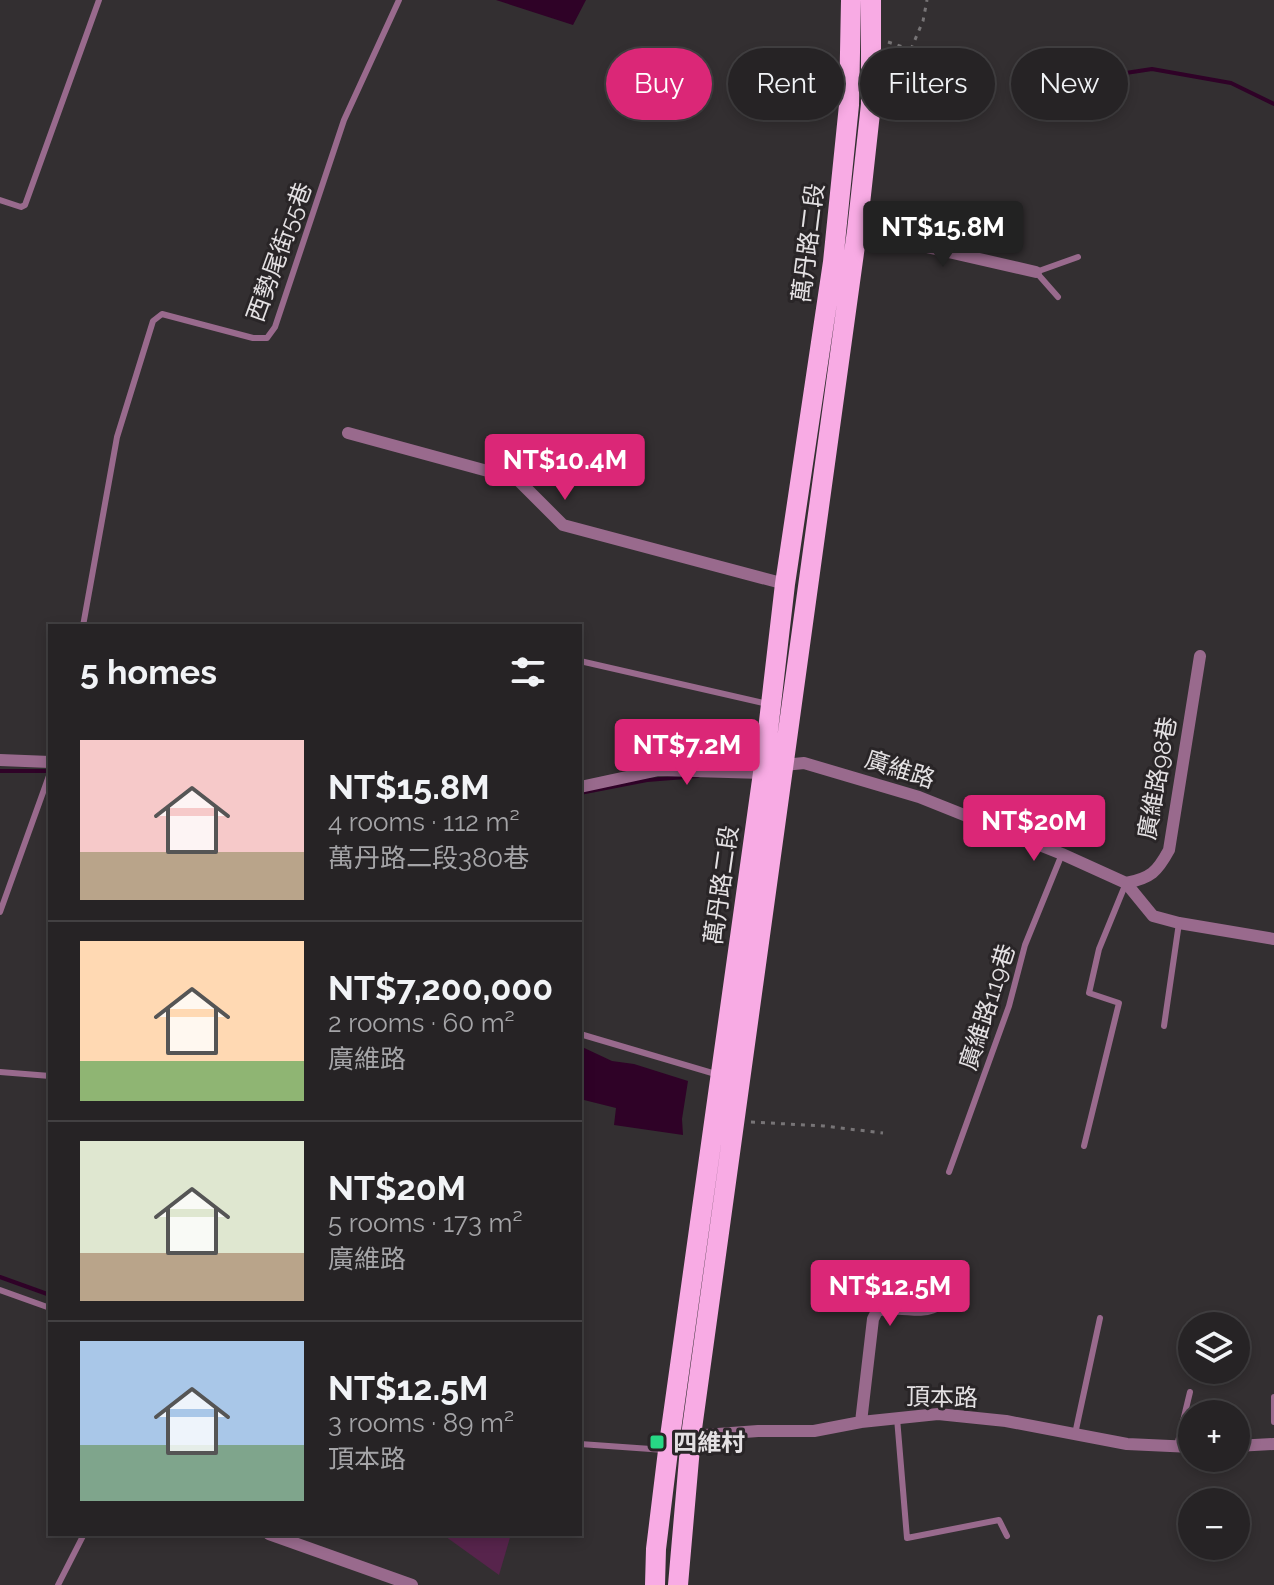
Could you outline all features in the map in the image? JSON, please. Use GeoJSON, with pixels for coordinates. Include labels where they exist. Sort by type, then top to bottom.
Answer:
{"type":"FeatureCollection","features":[{"type":"Feature","properties":{"kind":"main road","name":"萬丹路二段"},"geometry":{"type":"LineString","coordinates":[[655,1585],[656,1549],[668,1451],[836,228],[849,105],[851,0]]}},
{"type":"Feature","properties":{"kind":"main road","name":"萬丹路二段"},"geometry":{"type":"LineString","coordinates":[[678,1585],[691,1436],[857,231],[871,104],[871,0]]}},
{"type":"Feature","properties":{"kind":"street"},"geometry":{"type":"LineString","coordinates":[[857,231],[1036,272]]}},
{"type":"Feature","properties":{"kind":"street"},"geometry":{"type":"LineString","coordinates":[[348,433],[517,479],[563,525],[785,584]]}},
{"type":"Feature","properties":{"kind":"street","name":"廣維路98巷"},"geometry":{"type":"LineString","coordinates":[[1126,883],[1142,880],[1158,871],[1169,850],[1200,656]]}},
{"type":"Feature","properties":{"kind":"street"},"geometry":{"type":"LineString","coordinates":[[0,760],[48,762]]}},
{"type":"Feature","properties":{"kind":"street","name":"廣維路"},"geometry":{"type":"LineString","coordinates":[[582,787],[659,770],[763,773],[784,765],[804,763],[919,797],[1062,854],[1126,883],[1153,916],[1274,939]]}},
{"type":"Feature","properties":{"kind":"street"},"geometry":{"type":"LineString","coordinates":[[861,1422],[873,1319],[877,1311],[887,1308],[932,1310],[944,1302],[951,1286]]}},
{"type":"Feature","properties":{"kind":"street","name":"頂本路"},"geometry":{"type":"LineString","coordinates":[[691,1436],[814,1431],[861,1422],[938,1414],[1006,1421],[1127,1444],[1177,1446]]}},
{"type":"Feature","properties":{"kind":"street"},"geometry":{"type":"LineString","coordinates":[[1250,1445],[1274,1444]]}},
{"type":"Feature","properties":{"kind":"street"},"geometry":{"type":"LineString","coordinates":[[275,1536],[412,1585]]}},
{"type":"Feature","properties":{"kind":"lane"},"geometry":{"type":"LineString","coordinates":[[0,200],[21,207],[25,205],[99,0]]}},
{"type":"Feature","properties":{"kind":"lane","name":"西勢尾街55巷"},"geometry":{"type":"LineString","coordinates":[[83,624],[117,437],[153,321],[162,314],[253,338],[267,338],[275,327],[344,120],[399,0]]}},
{"type":"Feature","properties":{"kind":"lane"},"geometry":{"type":"LineString","coordinates":[[836,228],[857,231]]}},
{"type":"Feature","properties":{"kind":"lane"},"geometry":{"type":"LineString","coordinates":[[1058,297],[1036,272],[1078,257]]}},
{"type":"Feature","properties":{"kind":"lane"},"geometry":{"type":"LineString","coordinates":[[582,661],[791,709]]}},
{"type":"Feature","properties":{"kind":"lane"},"geometry":{"type":"LineString","coordinates":[[0,912],[48,779]]}},
{"type":"Feature","properties":{"kind":"lane","name":"廣維路119巷"},"geometry":{"type":"LineString","coordinates":[[949,1172],[1009,1006],[1025,945],[1062,854]]}},
{"type":"Feature","properties":{"kind":"lane"},"geometry":{"type":"LineString","coordinates":[[1084,1146],[1119,1003],[1089,993],[1099,949],[1126,883]]}},
{"type":"Feature","properties":{"kind":"lane"},"geometry":{"type":"LineString","coordinates":[[1164,1026],[1179,923]]}},
{"type":"Feature","properties":{"kind":"lane"},"geometry":{"type":"LineString","coordinates":[[582,1035],[721,1075]]}},
{"type":"Feature","properties":{"kind":"lane"},"geometry":{"type":"LineString","coordinates":[[0,1072],[48,1076]]}},
{"type":"Feature","properties":{"kind":"lane"},"geometry":{"type":"LineString","coordinates":[[0,1290],[48,1307]]}},
{"type":"Feature","properties":{"kind":"lane"},"geometry":{"type":"LineString","coordinates":[[1075,1434],[1100,1318]]}},
{"type":"Feature","properties":{"kind":"lane"},"geometry":{"type":"LineString","coordinates":[[1177,1446],[1190,1392]]}},
{"type":"Feature","properties":{"kind":"lane"},"geometry":{"type":"LineString","coordinates":[[1274,1397],[1274,1422]]}},
{"type":"Feature","properties":{"kind":"lane"},"geometry":{"type":"LineString","coordinates":[[897,1418],[907,1538],[999,1520],[1007,1536]]}},
{"type":"Feature","properties":{"kind":"lane"},"geometry":{"type":"LineString","coordinates":[[582,1444],[668,1451]]}},
{"type":"Feature","properties":{"kind":"lane"},"geometry":{"type":"LineString","coordinates":[[58,1585],[83,1536]]}},
{"type":"Feature","properties":{"kind":"path"},"geometry":{"type":"LineString","coordinates":[[911,48],[923,21],[927,0]]}},
{"type":"Feature","properties":{"kind":"path"},"geometry":{"type":"LineString","coordinates":[[871,36],[908,48]]}},
{"type":"Feature","properties":{"kind":"path"},"geometry":{"type":"LineString","coordinates":[[735,1122],[824,1126],[883,1133]]}},
{"type":"Feature","properties":{"kind":"shaded area"},"geometry":{"type":"Polygon","coordinates":[[[496,0],[586,0],[573,25],[496,0]]]}},
{"type":"Feature","properties":{"kind":"shaded area"},"geometry":{"type":"Polygon","coordinates":[[[582,1047],[612,1061],[634,1064],[688,1081],[682,1119],[683,1135],[614,1125],[616,1108],[582,1100],[582,1047]]]}},
{"type":"Feature","properties":{"kind":"shaded area"},"geometry":{"type":"Polygon","coordinates":[[[445,1536],[510,1536],[499,1575],[445,1536]]]}},
{"type":"Feature","properties":{"kind":"waterway"},"geometry":{"type":"LineString","coordinates":[[1128,73],[1152,69],[1231,83],[1274,104]]}},
{"type":"Feature","properties":{"kind":"waterway"},"geometry":{"type":"LineString","coordinates":[[0,771],[48,771]]}},
{"type":"Feature","properties":{"kind":"waterway"},"geometry":{"type":"LineString","coordinates":[[582,793],[647,780],[698,776]]}},
{"type":"Feature","properties":{"kind":"waterway"},"geometry":{"type":"LineString","coordinates":[[0,1277],[48,1294]]}},
{"type":"Feature","properties":{"kind":"place","name":"四維村"},"geometry":{"type":"Point","coordinates":[657,1442]}}]}
